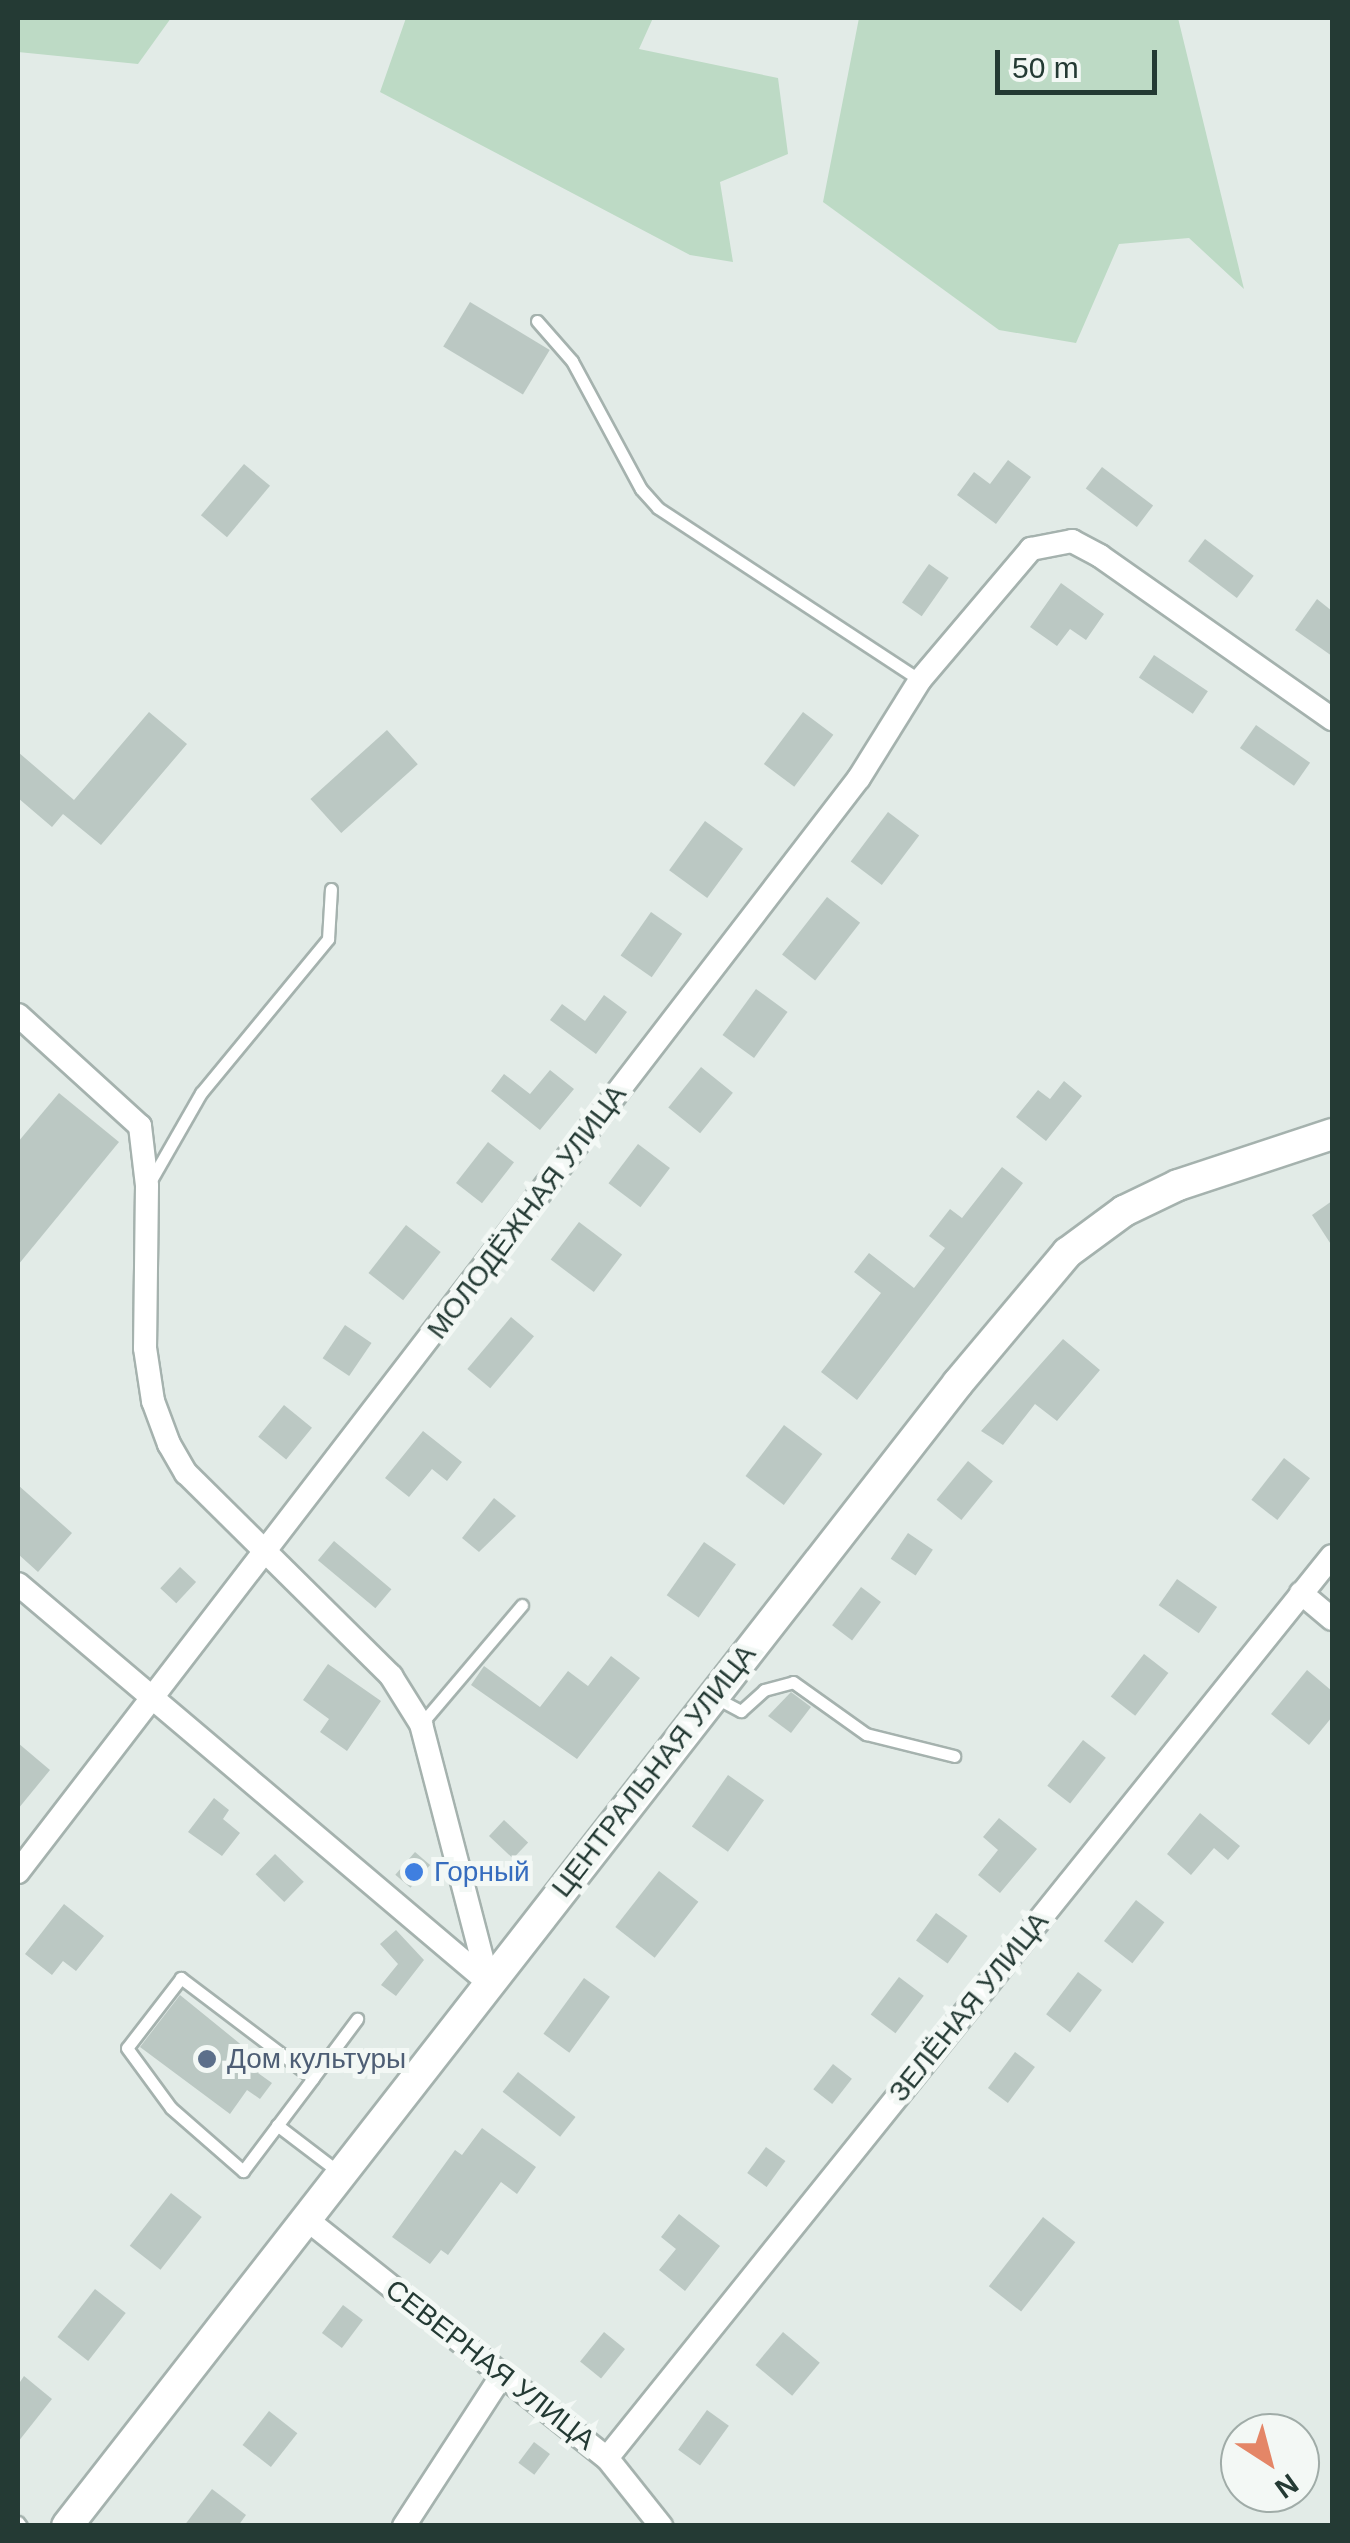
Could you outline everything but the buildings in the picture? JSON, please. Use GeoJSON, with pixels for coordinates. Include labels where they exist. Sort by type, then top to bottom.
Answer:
{"type":"FeatureCollection","features":[{"type":"Feature","properties":{"kind":"street","name":"МОЛОДЁЖНАЯ УЛИЦА"},"geometry":{"type":"LineString","coordinates":[[18,1872],[158,1697],[858,778],[920,680],[1032,550],[1072,541],[1100,556],[1332,720]]}},
{"type":"Feature","properties":{"kind":"street"},"geometry":{"type":"LineString","coordinates":[[18,1015],[140,1126],[147,1186],[144,1314],[153,1400],[186,1473],[391,1676],[421,1724],[488,1982]]}},
{"type":"Feature","properties":{"kind":"street","name":"ЦЕНТРАЛЬНАЯ УЛИЦА"},"geometry":{"type":"LineString","coordinates":[[67,2526],[488,1982],[1067,1254],[1124,1211],[1178,1185],[1332,1134]]}},
{"type":"Feature","properties":{"kind":"street","name":"ЗЕЛЁНАЯ УЛИЦА"},"geometry":{"type":"LineString","coordinates":[[607,2458],[1332,1556]]}},
{"type":"Feature","properties":{"kind":"street"},"geometry":{"type":"LineString","coordinates":[[18,1584],[158,1697],[488,1982]]}},
{"type":"Feature","properties":{"kind":"street"},"geometry":{"type":"LineString","coordinates":[[1301,1593],[1332,1619]]}},
{"type":"Feature","properties":{"kind":"street","name":"СЕВЕРНАЯ УЛИЦА"},"geometry":{"type":"LineString","coordinates":[[305,2218],[607,2458],[661,2526]]}},
{"type":"Feature","properties":{"kind":"street"},"geometry":{"type":"LineString","coordinates":[[404,2526],[502,2375]]}},
{"type":"Feature","properties":{"kind":"lane"},"geometry":{"type":"LineString","coordinates":[[537,321],[572,361],[626,465],[658,508],[920,680]]}},
{"type":"Feature","properties":{"kind":"lane"},"geometry":{"type":"LineString","coordinates":[[147,1186],[201,1093],[328,939],[331,888]]}},
{"type":"Feature","properties":{"kind":"lane"},"geometry":{"type":"LineString","coordinates":[[421,1724],[522,1605]]}},
{"type":"Feature","properties":{"kind":"lane"},"geometry":{"type":"LineString","coordinates":[[718,1699],[741,1710],[764,1690],[793,1682],[866,1734],[954,1756]]}},
{"type":"Feature","properties":{"kind":"lane"},"geometry":{"type":"LineString","coordinates":[[313,2078],[181,1978],[128,2048],[171,2108],[243,2171],[278,2125],[357,2019]]}},
{"type":"Feature","properties":{"kind":"lane"},"geometry":{"type":"LineString","coordinates":[[278,2125],[340,2174]]}},
{"type":"Feature","properties":{"kind":"green space"},"geometry":{"type":"Polygon","coordinates":[[[18,18],[171,18],[138,64],[18,52],[18,18]]]}},
{"type":"Feature","properties":{"kind":"green space"},"geometry":{"type":"Polygon","coordinates":[[[406,18],[653,18],[639,49],[778,78],[788,154],[720,182],[733,262],[690,255],[380,92],[406,18]]]}},
{"type":"Feature","properties":{"kind":"green space"},"geometry":{"type":"Polygon","coordinates":[[[859,18],[1178,18],[1244,289],[1189,238],[1119,244],[1076,343],[999,330],[823,202],[859,18]]]}},
{"type":"Feature","properties":{"kind":"place","name":"Горный"},"geometry":{"type":"Point","coordinates":[414,1872]}},
{"type":"Feature","properties":{"kind":"place","name":"Дом культуры"},"geometry":{"type":"Point","coordinates":[207,2059]}}]}
